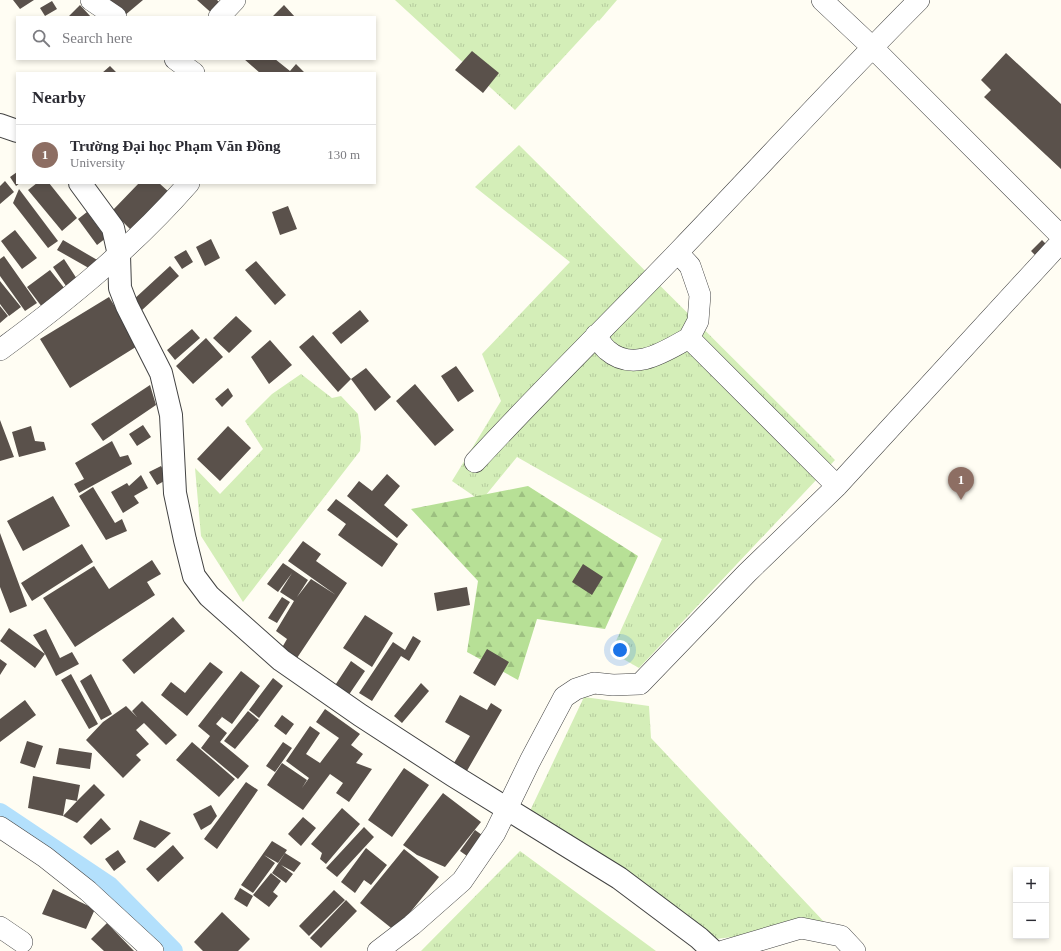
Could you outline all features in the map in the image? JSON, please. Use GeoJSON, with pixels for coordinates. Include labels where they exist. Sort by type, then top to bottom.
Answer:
{"type":"FeatureCollection","features":[{"type":"Feature","properties":{"kind":"street"},"geometry":{"type":"LineString","coordinates":[[92,0],[115,16]]}},
{"type":"Feature","properties":{"kind":"street"},"geometry":{"type":"LineString","coordinates":[[220,16],[235,0]]}},
{"type":"Feature","properties":{"kind":"street"},"geometry":{"type":"LineString","coordinates":[[822,0],[872,47],[1061,236]]}},
{"type":"Feature","properties":{"kind":"street"},"geometry":{"type":"LineString","coordinates":[[475,462],[536,396],[678,253],[872,47],[919,0]]}},
{"type":"Feature","properties":{"kind":"street"},"geometry":{"type":"LineString","coordinates":[[0,125],[16,131]]}},
{"type":"Feature","properties":{"kind":"street"},"geometry":{"type":"LineString","coordinates":[[81,184],[113,228],[119,255],[120,288],[127,306],[161,372],[170,408],[175,493],[194,576],[209,596],[281,660],[360,715],[454,776],[619,878],[699,938],[713,951]]}},
{"type":"Feature","properties":{"kind":"street"},"geometry":{"type":"LineString","coordinates":[[0,350],[55,310],[119,255],[188,184]]}},
{"type":"Feature","properties":{"kind":"street"},"geometry":{"type":"LineString","coordinates":[[378,951],[412,925],[462,881],[495,833],[564,697],[576,689],[594,683],[640,684],[747,573],[837,486],[1061,242]]}},
{"type":"Feature","properties":{"kind":"street"},"geometry":{"type":"LineString","coordinates":[[596,335],[606,350],[615,356],[634,362],[651,358],[689,338],[698,321],[700,295],[690,266],[678,253]]}},
{"type":"Feature","properties":{"kind":"street"},"geometry":{"type":"LineString","coordinates":[[689,338],[837,486]]}},
{"type":"Feature","properties":{"kind":"street"},"geometry":{"type":"LineString","coordinates":[[0,827],[45,857],[88,891],[153,951]]}},
{"type":"Feature","properties":{"kind":"street"},"geometry":{"type":"LineString","coordinates":[[0,927],[22,942]]}},
{"type":"Feature","properties":{"kind":"street"},"geometry":{"type":"LineString","coordinates":[[724,951],[801,928],[841,936],[855,951]]}},
{"type":"Feature","properties":{"kind":"green space"},"geometry":{"type":"Polygon","coordinates":[[[395,0],[617,0],[515,110],[395,0]]]}},
{"type":"Feature","properties":{"kind":"green space"},"geometry":{"type":"Polygon","coordinates":[[[519,145],[835,460],[639,668],[611,652],[662,539],[517,457],[481,501],[452,481],[501,401],[482,354],[570,262],[475,187],[519,145]]]}},
{"type":"Feature","properties":{"kind":"green space"},"geometry":{"type":"Polygon","coordinates":[[[301,374],[332,398],[341,396],[358,414],[361,437],[360,451],[243,602],[201,536],[195,468],[220,494],[263,449],[245,421],[272,394],[301,374]]]}},
{"type":"Feature","properties":{"kind":"green space"},"geometry":{"type":"Polygon","coordinates":[[[528,486],[638,556],[605,629],[537,619],[518,680],[467,652],[478,581],[411,509],[528,486]]]}},
{"type":"Feature","properties":{"kind":"green space"},"geometry":{"type":"Polygon","coordinates":[[[584,697],[649,706],[651,738],[827,925],[716,939],[529,813],[584,697]]]}},
{"type":"Feature","properties":{"kind":"green space"},"geometry":{"type":"Polygon","coordinates":[[[520,851],[656,951],[421,951],[520,851]]]}},
{"type":"Feature","properties":{"kind":"building"},"geometry":{"type":"Polygon","coordinates":[[[13,0],[34,0],[20,9],[13,0]]]}},
{"type":"Feature","properties":{"kind":"building"},"geometry":{"type":"Polygon","coordinates":[[[110,0],[143,0],[124,16],[110,0]]]}},
{"type":"Feature","properties":{"kind":"building"},"geometry":{"type":"Polygon","coordinates":[[[197,0],[217,0],[225,8],[217,16],[215,16],[197,0]]]}},
{"type":"Feature","properties":{"kind":"building"},"geometry":{"type":"Polygon","coordinates":[[[52,1],[57,9],[45,16],[40,8],[52,1]]]}},
{"type":"Feature","properties":{"kind":"building"},"geometry":{"type":"Polygon","coordinates":[[[80,5],[90,16],[69,16],[80,5]]]}},
{"type":"Feature","properties":{"kind":"building"},"geometry":{"type":"Polygon","coordinates":[[[284,5],[294,16],[273,16],[284,5]]]}},
{"type":"Feature","properties":{"kind":"building"},"geometry":{"type":"Polygon","coordinates":[[[472,51],[499,73],[483,93],[455,70],[472,51]]]}},
{"type":"Feature","properties":{"kind":"building"},"geometry":{"type":"Polygon","coordinates":[[[1006,53],[1061,104],[1061,169],[984,97],[991,90],[981,80],[1006,53]]]}},
{"type":"Feature","properties":{"kind":"building"},"geometry":{"type":"Polygon","coordinates":[[[245,60],[276,60],[290,71],[296,64],[304,72],[259,72],[245,60]]]}},
{"type":"Feature","properties":{"kind":"building"},"geometry":{"type":"Polygon","coordinates":[[[110,66],[116,72],[103,72],[110,66]]]}},
{"type":"Feature","properties":{"kind":"building"},"geometry":{"type":"Polygon","coordinates":[[[16,173],[16,184],[19,184],[16,186],[10,177],[16,173]]]}},
{"type":"Feature","properties":{"kind":"building"},"geometry":{"type":"Polygon","coordinates":[[[5,181],[14,192],[0,204],[0,186],[5,181]]]}},
{"type":"Feature","properties":{"kind":"building"},"geometry":{"type":"Polygon","coordinates":[[[36,184],[50,184],[77,218],[62,231],[28,190],[36,184]]]}},
{"type":"Feature","properties":{"kind":"building"},"geometry":{"type":"Polygon","coordinates":[[[138,184],[160,184],[170,193],[133,232],[112,211],[138,184]]]}},
{"type":"Feature","properties":{"kind":"building"},"geometry":{"type":"Polygon","coordinates":[[[19,189],[58,241],[48,248],[13,203],[19,189]]]}},
{"type":"Feature","properties":{"kind":"building"},"geometry":{"type":"Polygon","coordinates":[[[288,206],[297,229],[280,235],[272,212],[288,206]]]}},
{"type":"Feature","properties":{"kind":"building"},"geometry":{"type":"Polygon","coordinates":[[[87,212],[106,238],[97,245],[78,219],[87,212]]]}},
{"type":"Feature","properties":{"kind":"building"},"geometry":{"type":"Polygon","coordinates":[[[15,230],[37,258],[22,269],[1,241],[15,230]]]}},
{"type":"Feature","properties":{"kind":"building"},"geometry":{"type":"Polygon","coordinates":[[[211,239],[220,258],[205,266],[196,247],[211,239]]]}},
{"type":"Feature","properties":{"kind":"building"},"geometry":{"type":"Polygon","coordinates":[[[63,240],[99,261],[94,271],[57,250],[63,240]]]}},
{"type":"Feature","properties":{"kind":"building"},"geometry":{"type":"Polygon","coordinates":[[[1042,240],[1053,251],[1042,262],[1031,251],[1042,240]]]}},
{"type":"Feature","properties":{"kind":"building"},"geometry":{"type":"Polygon","coordinates":[[[186,250],[193,262],[182,269],[174,257],[186,250]]]}},
{"type":"Feature","properties":{"kind":"building"},"geometry":{"type":"Polygon","coordinates":[[[4,256],[37,303],[25,311],[0,276],[0,259],[4,256]]]}},
{"type":"Feature","properties":{"kind":"building"},"geometry":{"type":"Polygon","coordinates":[[[64,259],[77,279],[66,286],[53,267],[64,259]]]}},
{"type":"Feature","properties":{"kind":"building"},"geometry":{"type":"Polygon","coordinates":[[[256,261],[286,295],[275,305],[245,270],[256,261]]]}},
{"type":"Feature","properties":{"kind":"building"},"geometry":{"type":"Polygon","coordinates":[[[170,266],[179,276],[141,311],[132,301],[170,266]]]}},
{"type":"Feature","properties":{"kind":"building"},"geometry":{"type":"Polygon","coordinates":[[[50,270],[65,289],[42,307],[27,287],[50,270]]]}},
{"type":"Feature","properties":{"kind":"building"},"geometry":{"type":"Polygon","coordinates":[[[0,281],[21,307],[9,316],[0,304],[0,281]]]}},
{"type":"Feature","properties":{"kind":"building"},"geometry":{"type":"Polygon","coordinates":[[[109,297],[139,345],[70,388],[40,339],[109,297]]]}},
{"type":"Feature","properties":{"kind":"building"},"geometry":{"type":"Polygon","coordinates":[[[0,306],[8,316],[0,323],[0,306]]]}},
{"type":"Feature","properties":{"kind":"building"},"geometry":{"type":"Polygon","coordinates":[[[360,310],[369,321],[341,344],[332,333],[360,310]]]}},
{"type":"Feature","properties":{"kind":"building"},"geometry":{"type":"Polygon","coordinates":[[[236,316],[252,331],[229,353],[213,338],[236,316]]]}},
{"type":"Feature","properties":{"kind":"building"},"geometry":{"type":"Polygon","coordinates":[[[192,329],[200,338],[175,360],[167,350],[192,329]]]}},
{"type":"Feature","properties":{"kind":"building"},"geometry":{"type":"Polygon","coordinates":[[[313,335],[351,379],[338,392],[299,347],[313,335]]]}},
{"type":"Feature","properties":{"kind":"building"},"geometry":{"type":"Polygon","coordinates":[[[206,338],[223,357],[193,384],[176,366],[206,338]]]}},
{"type":"Feature","properties":{"kind":"building"},"geometry":{"type":"Polygon","coordinates":[[[270,340],[292,365],[269,384],[251,357],[270,340]]]}},
{"type":"Feature","properties":{"kind":"building"},"geometry":{"type":"Polygon","coordinates":[[[456,366],[474,391],[458,402],[441,376],[456,366]]]}},
{"type":"Feature","properties":{"kind":"building"},"geometry":{"type":"Polygon","coordinates":[[[366,368],[391,397],[375,411],[351,379],[366,368]]]}},
{"type":"Feature","properties":{"kind":"building"},"geometry":{"type":"Polygon","coordinates":[[[415,384],[454,430],[435,446],[396,401],[415,384]]]}},
{"type":"Feature","properties":{"kind":"building"},"geometry":{"type":"Polygon","coordinates":[[[150,385],[156,405],[103,441],[91,424],[150,385]]]}},
{"type":"Feature","properties":{"kind":"building"},"geometry":{"type":"Polygon","coordinates":[[[228,388],[233,396],[222,407],[215,399],[228,388]]]}},
{"type":"Feature","properties":{"kind":"building"},"geometry":{"type":"Polygon","coordinates":[[[0,420],[14,457],[0,461],[0,420]]]}},
{"type":"Feature","properties":{"kind":"building"},"geometry":{"type":"Polygon","coordinates":[[[143,425],[151,437],[137,446],[129,434],[143,425]]]}},
{"type":"Feature","properties":{"kind":"building"},"geometry":{"type":"Polygon","coordinates":[[[31,426],[35,441],[44,442],[46,450],[19,457],[12,432],[31,426]]]}},
{"type":"Feature","properties":{"kind":"building"},"geometry":{"type":"Polygon","coordinates":[[[228,426],[251,448],[220,481],[197,459],[228,426]]]}},
{"type":"Feature","properties":{"kind":"building"},"geometry":{"type":"Polygon","coordinates":[[[112,441],[120,457],[128,455],[132,464],[79,493],[74,484],[84,479],[75,463],[112,441]]]}},
{"type":"Feature","properties":{"kind":"building"},"geometry":{"type":"Polygon","coordinates":[[[161,466],[168,479],[157,485],[149,472],[161,466]]]}},
{"type":"Feature","properties":{"kind":"building"},"geometry":{"type":"Polygon","coordinates":[[[387,474],[400,486],[384,505],[408,525],[397,538],[347,496],[359,481],[372,491],[387,474]]]}},
{"type":"Feature","properties":{"kind":"building"},"geometry":{"type":"Polygon","coordinates":[[[141,475],[148,488],[134,496],[139,503],[123,513],[111,492],[127,483],[129,486],[141,475]]]}},
{"type":"Feature","properties":{"kind":"building"},"geometry":{"type":"Polygon","coordinates":[[[93,487],[115,523],[122,519],[127,531],[106,540],[79,496],[93,487]]]}},
{"type":"Feature","properties":{"kind":"building"},"geometry":{"type":"Polygon","coordinates":[[[53,496],[70,526],[23,551],[7,521],[53,496]]]}},
{"type":"Feature","properties":{"kind":"building"},"geometry":{"type":"Polygon","coordinates":[[[336,499],[398,544],[382,567],[338,535],[346,524],[327,510],[336,499]]]}},
{"type":"Feature","properties":{"kind":"building"},"geometry":{"type":"Polygon","coordinates":[[[0,533],[27,606],[10,613],[0,587],[0,533]]]}},
{"type":"Feature","properties":{"kind":"building"},"geometry":{"type":"Polygon","coordinates":[[[303,541],[321,554],[316,561],[347,583],[295,661],[280,651],[287,639],[276,631],[294,601],[280,592],[292,573],[278,592],[267,584],[283,563],[308,580],[297,597],[311,579],[336,595],[288,561],[303,541]]]}},
{"type":"Feature","properties":{"kind":"building"},"geometry":{"type":"Polygon","coordinates":[[[82,544],[93,562],[32,601],[21,583],[82,544]]]}},
{"type":"Feature","properties":{"kind":"building"},"geometry":{"type":"Polygon","coordinates":[[[152,560],[161,574],[147,582],[155,595],[75,647],[43,598],[94,566],[109,589],[152,560]]]}},
{"type":"Feature","properties":{"kind":"building"},"geometry":{"type":"Polygon","coordinates":[[[583,564],[603,577],[592,595],[572,582],[583,564]]]}},
{"type":"Feature","properties":{"kind":"building"},"geometry":{"type":"Polygon","coordinates":[[[467,587],[470,605],[437,611],[434,593],[467,587]]]}},
{"type":"Feature","properties":{"kind":"building"},"geometry":{"type":"Polygon","coordinates":[[[282,597],[290,602],[277,623],[268,618],[282,597]]]}},
{"type":"Feature","properties":{"kind":"building"},"geometry":{"type":"Polygon","coordinates":[[[365,615],[393,633],[372,667],[343,648],[365,615]]]}},
{"type":"Feature","properties":{"kind":"building"},"geometry":{"type":"Polygon","coordinates":[[[173,617],[185,631],[134,674],[122,660],[173,617]]]}},
{"type":"Feature","properties":{"kind":"building"},"geometry":{"type":"Polygon","coordinates":[[[9,628],[45,654],[35,668],[0,641],[9,628]]]}},
{"type":"Feature","properties":{"kind":"building"},"geometry":{"type":"Polygon","coordinates":[[[46,629],[60,658],[72,652],[79,664],[56,676],[33,635],[46,629]]]}},
{"type":"Feature","properties":{"kind":"building"},"geometry":{"type":"Polygon","coordinates":[[[413,636],[421,641],[409,661],[401,656],[372,701],[359,693],[393,642],[405,650],[413,636]]]}},
{"type":"Feature","properties":{"kind":"building"},"geometry":{"type":"Polygon","coordinates":[[[487,649],[509,662],[495,686],[473,673],[487,649]]]}},
{"type":"Feature","properties":{"kind":"building"},"geometry":{"type":"Polygon","coordinates":[[[0,659],[7,664],[0,675],[0,659]]]}},
{"type":"Feature","properties":{"kind":"building"},"geometry":{"type":"Polygon","coordinates":[[[351,661],[365,671],[346,699],[332,690],[351,661]]]}},
{"type":"Feature","properties":{"kind":"building"},"geometry":{"type":"Polygon","coordinates":[[[210,662],[223,672],[187,716],[161,695],[171,682],[185,693],[210,662]]]}},
{"type":"Feature","properties":{"kind":"building"},"geometry":{"type":"Polygon","coordinates":[[[241,671],[260,686],[232,724],[215,712],[222,717],[216,724],[227,733],[220,742],[249,766],[238,779],[201,748],[210,736],[198,726],[241,671]]]}},
{"type":"Feature","properties":{"kind":"building"},"geometry":{"type":"Polygon","coordinates":[[[71,674],[98,724],[89,729],[61,680],[71,674]]]}},
{"type":"Feature","properties":{"kind":"building"},"geometry":{"type":"Polygon","coordinates":[[[91,674],[112,714],[101,720],[80,681],[91,674]]]}},
{"type":"Feature","properties":{"kind":"building"},"geometry":{"type":"Polygon","coordinates":[[[273,678],[283,686],[259,718],[249,710],[273,678]]]}},
{"type":"Feature","properties":{"kind":"building"},"geometry":{"type":"Polygon","coordinates":[[[421,683],[429,691],[402,723],[394,716],[421,683]]]}},
{"type":"Feature","properties":{"kind":"building"},"geometry":{"type":"Polygon","coordinates":[[[460,695],[487,710],[491,703],[502,710],[464,776],[451,768],[470,736],[445,722],[460,695]]]}},
{"type":"Feature","properties":{"kind":"building"},"geometry":{"type":"Polygon","coordinates":[[[25,700],[36,715],[0,742],[0,719],[25,700]]]}},
{"type":"Feature","properties":{"kind":"building"},"geometry":{"type":"Polygon","coordinates":[[[142,701],[177,735],[166,745],[144,723],[136,730],[149,744],[136,755],[141,760],[123,778],[86,740],[103,722],[126,706],[137,717],[132,711],[142,701]]]}},
{"type":"Feature","properties":{"kind":"building"},"geometry":{"type":"Polygon","coordinates":[[[325,709],[360,734],[351,745],[363,754],[356,763],[372,769],[349,802],[336,793],[343,783],[330,774],[303,810],[267,785],[282,763],[307,780],[302,788],[309,778],[286,761],[310,726],[320,733],[306,754],[320,763],[339,738],[316,722],[325,709]]]}},
{"type":"Feature","properties":{"kind":"building"},"geometry":{"type":"Polygon","coordinates":[[[248,711],[259,720],[235,749],[224,741],[248,711]]]}},
{"type":"Feature","properties":{"kind":"building"},"geometry":{"type":"Polygon","coordinates":[[[282,715],[294,724],[286,735],[274,726],[282,715]]]}},
{"type":"Feature","properties":{"kind":"building"},"geometry":{"type":"Polygon","coordinates":[[[27,741],[43,746],[35,768],[20,763],[27,741]]]}},
{"type":"Feature","properties":{"kind":"building"},"geometry":{"type":"Polygon","coordinates":[[[192,742],[235,779],[219,797],[176,760],[192,742]]]}},
{"type":"Feature","properties":{"kind":"building"},"geometry":{"type":"Polygon","coordinates":[[[283,742],[292,748],[275,772],[266,766],[283,742]]]}},
{"type":"Feature","properties":{"kind":"building"},"geometry":{"type":"Polygon","coordinates":[[[59,748],[92,753],[90,769],[56,764],[59,748]]]}},
{"type":"Feature","properties":{"kind":"building"},"geometry":{"type":"Polygon","coordinates":[[[404,768],[429,785],[392,837],[368,820],[404,768]]]}},
{"type":"Feature","properties":{"kind":"building"},"geometry":{"type":"Polygon","coordinates":[[[33,776],[80,785],[77,801],[66,799],[63,816],[28,808],[33,776]]]}},
{"type":"Feature","properties":{"kind":"building"},"geometry":{"type":"Polygon","coordinates":[[[246,782],[258,790],[217,849],[204,839],[246,782]]]}},
{"type":"Feature","properties":{"kind":"building"},"geometry":{"type":"Polygon","coordinates":[[[94,784],[105,795],[77,823],[63,816],[94,784]]]}},
{"type":"Feature","properties":{"kind":"building"},"geometry":{"type":"Polygon","coordinates":[[[443,793],[481,822],[445,867],[417,855],[403,845],[443,793]]]}},
{"type":"Feature","properties":{"kind":"building"},"geometry":{"type":"Polygon","coordinates":[[[211,805],[217,816],[211,824],[201,830],[193,814],[211,805]]]}},
{"type":"Feature","properties":{"kind":"building"},"geometry":{"type":"Polygon","coordinates":[[[342,808],[360,824],[326,864],[320,859],[322,853],[311,844],[342,808]]]}},
{"type":"Feature","properties":{"kind":"building"},"geometry":{"type":"Polygon","coordinates":[[[303,817],[316,828],[301,846],[288,834],[303,817]]]}},
{"type":"Feature","properties":{"kind":"building"},"geometry":{"type":"Polygon","coordinates":[[[101,818],[111,829],[91,845],[83,837],[101,818]]]}},
{"type":"Feature","properties":{"kind":"building"},"geometry":{"type":"Polygon","coordinates":[[[140,820],[171,833],[155,848],[133,839],[140,820]]]}},
{"type":"Feature","properties":{"kind":"building"},"geometry":{"type":"Polygon","coordinates":[[[364,827],[374,837],[337,877],[326,868],[364,827]]]}},
{"type":"Feature","properties":{"kind":"building"},"geometry":{"type":"Polygon","coordinates":[[[475,830],[489,840],[474,861],[460,851],[475,830]]]}},
{"type":"Feature","properties":{"kind":"building"},"geometry":{"type":"Polygon","coordinates":[[[272,841],[287,850],[278,863],[264,855],[275,863],[253,893],[241,885],[272,841]]]}},
{"type":"Feature","properties":{"kind":"building"},"geometry":{"type":"Polygon","coordinates":[[[173,845],[184,858],[158,882],[146,869],[173,845]]]}},
{"type":"Feature","properties":{"kind":"building"},"geometry":{"type":"Polygon","coordinates":[[[366,848],[387,865],[371,885],[364,880],[355,893],[341,882],[366,848]]]}},
{"type":"Feature","properties":{"kind":"building"},"geometry":{"type":"Polygon","coordinates":[[[404,849],[439,877],[395,931],[360,903],[404,849]]]}},
{"type":"Feature","properties":{"kind":"building"},"geometry":{"type":"Polygon","coordinates":[[[118,850],[126,862],[114,871],[105,859],[118,850]]]}},
{"type":"Feature","properties":{"kind":"building"},"geometry":{"type":"Polygon","coordinates":[[[285,853],[301,863],[294,872],[281,865],[293,874],[286,883],[272,873],[285,853]]]}},
{"type":"Feature","properties":{"kind":"building"},"geometry":{"type":"Polygon","coordinates":[[[271,873],[281,881],[273,892],[278,896],[269,907],[253,895],[271,873]]]}},
{"type":"Feature","properties":{"kind":"building"},"geometry":{"type":"Polygon","coordinates":[[[240,888],[253,896],[247,907],[234,899],[240,888]]]}},
{"type":"Feature","properties":{"kind":"building"},"geometry":{"type":"Polygon","coordinates":[[[53,889],[95,909],[86,929],[42,914],[53,889]]]}},
{"type":"Feature","properties":{"kind":"building"},"geometry":{"type":"Polygon","coordinates":[[[334,890],[345,900],[309,936],[299,926],[334,890]]]}},
{"type":"Feature","properties":{"kind":"building"},"geometry":{"type":"Polygon","coordinates":[[[346,900],[357,911],[321,948],[310,938],[346,900]]]}},
{"type":"Feature","properties":{"kind":"building"},"geometry":{"type":"Polygon","coordinates":[[[222,912],[250,939],[238,951],[203,951],[194,942],[222,912]]]}},
{"type":"Feature","properties":{"kind":"building"},"geometry":{"type":"Polygon","coordinates":[[[107,923],[134,951],[104,951],[91,939],[107,923]]]}},
{"type":"Feature","properties":{"kind":"waterway"},"geometry":{"type":"LineString","coordinates":[[0,813],[109,886],[173,951]]}},
{"type":"Feature","properties":{"kind":"place","name":"Trường Đại học Phạm Văn Đồng"},"geometry":{"type":"Point","coordinates":[961,500]}}]}
